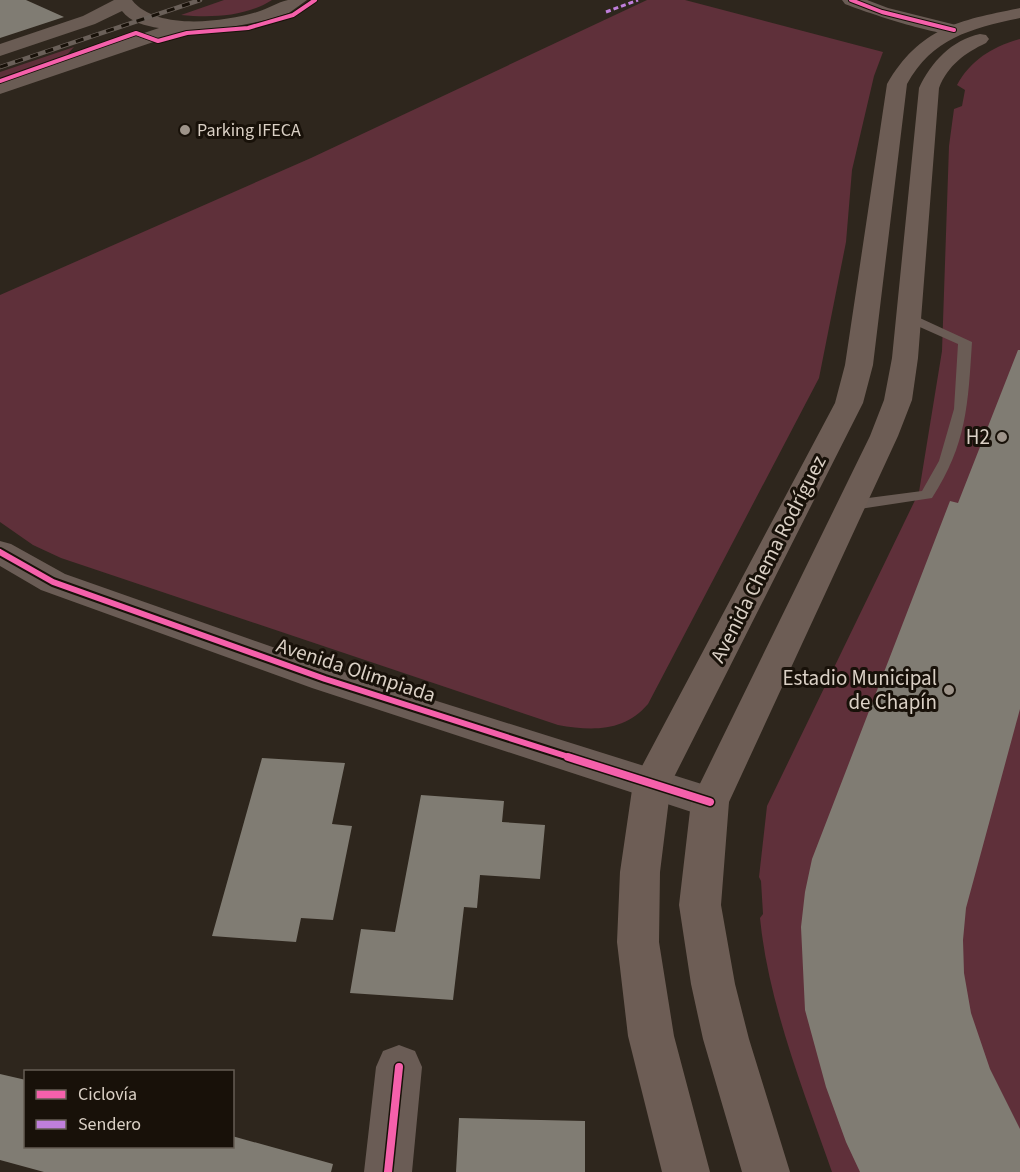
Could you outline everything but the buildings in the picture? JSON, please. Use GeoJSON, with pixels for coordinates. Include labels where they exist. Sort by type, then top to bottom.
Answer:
{"type":"FeatureCollection","features":[{"type":"Feature","properties":{"kind":"main road"},"geometry":{"type":"LineString","coordinates":[[0,88],[155,35],[176,29],[211,26],[267,16],[282,11],[298,0]]}},
{"type":"Feature","properties":{"kind":"main road"},"geometry":{"type":"LineString","coordinates":[[0,50],[89,20],[123,1],[136,15],[156,22],[211,26]]}},
{"type":"Feature","properties":{"kind":"main road","name":"Avenida Chema Rodríguez"},"geometry":{"type":"LineString","coordinates":[[686,1172],[651,1036],[638,942],[640,872],[652,783],[849,403],[859,365],[897,84],[905,68],[918,52],[954,30],[1020,13]]}},
{"type":"Feature","properties":{"kind":"main road"},"geometry":{"type":"LineString","coordinates":[[766,1172],[726,1039],[713,984],[700,905],[710,802],[853,505],[898,400],[909,317],[931,81],[945,60],[963,47],[987,35],[1020,26]]}},
{"type":"Feature","properties":{"kind":"street"},"geometry":{"type":"LineString","coordinates":[[851,0],[882,12],[954,30]]}},
{"type":"Feature","properties":{"kind":"street","name":"Avenida Olimpiada"},"geometry":{"type":"LineString","coordinates":[[0,552],[53,582],[325,679],[710,802]]}},
{"type":"Feature","properties":{"kind":"street"},"geometry":{"type":"LineString","coordinates":[[388,1172],[399,1067]]}},
{"type":"Feature","properties":{"kind":"lane"},"geometry":{"type":"LineString","coordinates":[[853,505],[927,495],[946,461],[961,409],[964,342],[909,317]]}},
{"type":"Feature","properties":{"kind":"shaded area"},"geometry":{"type":"Polygon","coordinates":[[[224,0],[272,0],[251,10],[228,15],[181,15],[224,0]]]}},
{"type":"Feature","properties":{"kind":"shaded area"},"geometry":{"type":"Polygon","coordinates":[[[647,0],[685,0],[883,52],[874,76],[852,170],[846,242],[819,378],[648,704],[639,713],[618,725],[607,727],[583,728],[558,725],[61,558],[33,545],[0,522],[0,295],[311,158],[647,0]]]}},
{"type":"Feature","properties":{"kind":"shaded area","name":"Estadio Municipal de Chapín"},"geometry":{"type":"Polygon","coordinates":[[[1020,39],[1020,1172],[832,1172],[788,1046],[764,950],[760,918],[763,914],[759,877],[767,806],[919,492],[942,351],[949,146],[954,109],[962,106],[965,90],[957,85],[969,68],[991,50],[1020,39]]]}},
{"type":"Feature","properties":{"kind":"shaded area"},"geometry":{"type":"Polygon","coordinates":[[[74,47],[64,58],[0,80],[0,72],[74,47]]]}},
{"type":"Feature","properties":{"kind":"railway"},"geometry":{"type":"LineString","coordinates":[[0,67],[200,0]]}},
{"type":"Feature","properties":{"kind":"marked path"},"geometry":{"type":"LineString","coordinates":[[606,12],[638,0]]}},
{"type":"Feature","properties":{"kind":"cycle path"},"geometry":{"type":"LineString","coordinates":[[0,81],[136,33],[158,41],[187,33],[248,28],[293,15],[315,0]]}},
{"type":"Feature","properties":{"kind":"cycle path"},"geometry":{"type":"LineString","coordinates":[[851,0],[882,12],[954,30]]}},
{"type":"Feature","properties":{"kind":"cycle path"},"geometry":{"type":"LineString","coordinates":[[0,552],[53,582],[325,679],[710,802]]}},
{"type":"Feature","properties":{"kind":"cycle path"},"geometry":{"type":"LineString","coordinates":[[388,1172],[399,1067]]}},
{"type":"Feature","properties":{"kind":"place","name":"Parking IFECA"},"geometry":{"type":"Point","coordinates":[185,130]}},
{"type":"Feature","properties":{"kind":"place","name":"H2"},"geometry":{"type":"Point","coordinates":[1002,437]}},
{"type":"Feature","properties":{"kind":"place","name":"Estadio Municipal de Chapín"},"geometry":{"type":"Point","coordinates":[949,690]}}]}
